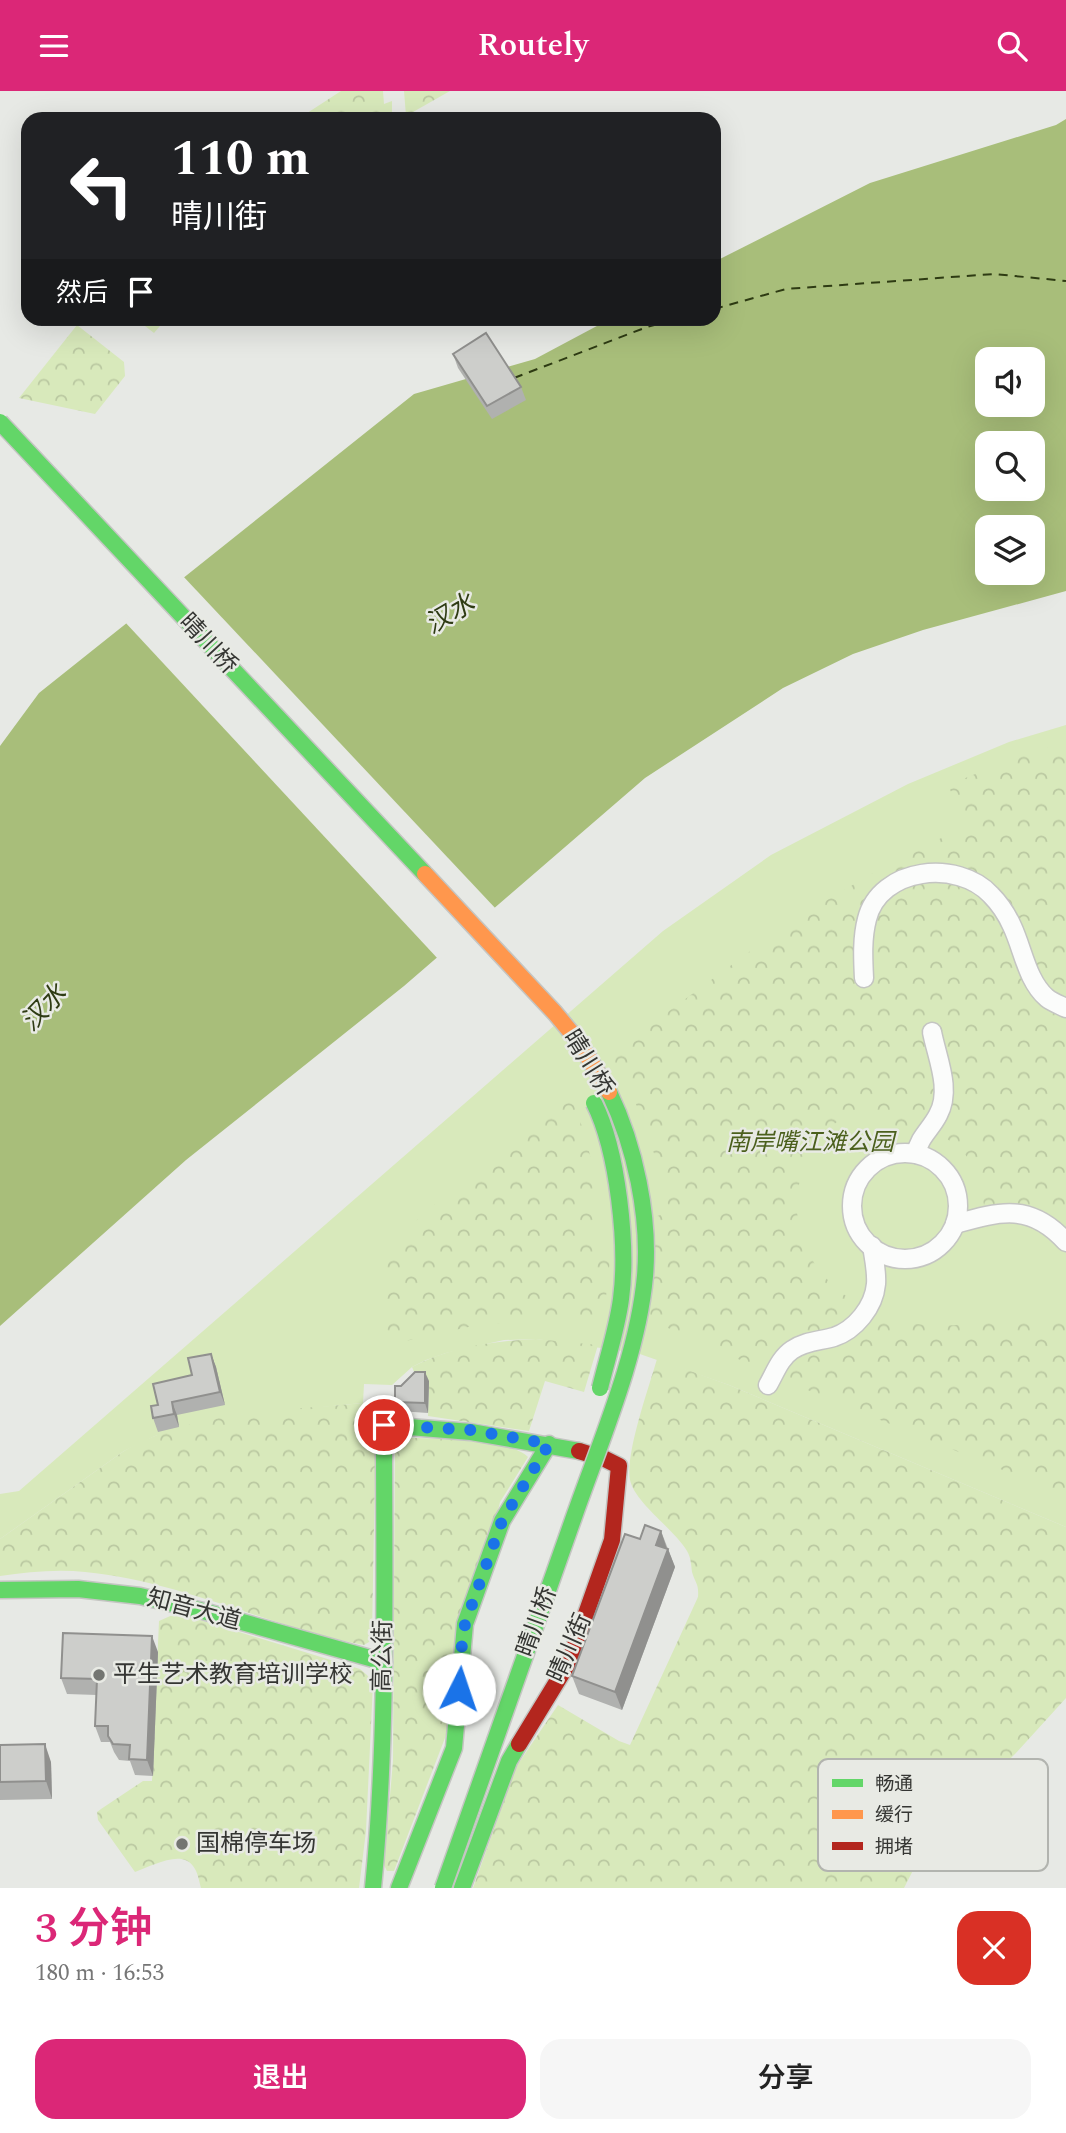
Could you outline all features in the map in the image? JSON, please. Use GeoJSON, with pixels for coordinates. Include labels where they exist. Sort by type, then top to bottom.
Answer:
{"type":"FeatureCollection","features":[{"type":"Feature","properties":{"kind":"main road","name":"晴川桥"},"geometry":{"type":"LineString","coordinates":[[0,422],[555,1013],[579,1042],[610,1094],[634,1157],[643,1211],[645,1274],[637,1331],[605,1431],[443,1888]]}},
{"type":"Feature","properties":{"kind":"main road","name":"晴川桥"},"geometry":{"type":"LineString","coordinates":[[590,1094],[601,1117],[612,1159],[624,1255],[621,1300],[596,1402]]}},
{"type":"Feature","properties":{"kind":"main road","name":"晴川街"},"geometry":{"type":"LineString","coordinates":[[384,1425],[470,1430],[549,1444],[600,1457],[619,1466],[612,1540],[569,1662],[509,1761],[462,1888]]}},
{"type":"Feature","properties":{"kind":"main road","name":"高公街"},"geometry":{"type":"LineString","coordinates":[[373,1888],[384,1662],[384,1425]]}},
{"type":"Feature","properties":{"kind":"main road"},"geometry":{"type":"LineString","coordinates":[[575,1463],[584,1438]]}},
{"type":"Feature","properties":{"kind":"main road"},"geometry":{"type":"LineString","coordinates":[[399,1888],[454,1748],[465,1624],[502,1521],[549,1444]]}},
{"type":"Feature","properties":{"kind":"main road","name":"知音大道"},"geometry":{"type":"LineString","coordinates":[[0,1590],[73,1588],[124,1593],[203,1611],[384,1662]]}},
{"type":"Feature","properties":{"kind":"street"},"geometry":{"type":"LineString","coordinates":[[864,978],[865,928],[876,900],[885,890],[905,878],[921,873],[948,873],[975,882],[993,896],[1012,926],[1032,978],[1046,998],[1066,1008]]}},
{"type":"Feature","properties":{"kind":"street"},"geometry":{"type":"LineString","coordinates":[[916,1154],[922,1137],[939,1114],[945,1093],[932,1032]]}},
{"type":"Feature","properties":{"kind":"street"},"geometry":{"type":"LineString","coordinates":[[904,1153],[916,1154],[943,1168],[954,1185],[958,1204],[955,1224],[945,1241],[919,1257],[890,1256],[872,1247],[863,1238],[853,1217],[854,1194],[858,1183],[872,1165],[882,1159],[904,1153]]}},
{"type":"Feature","properties":{"kind":"street"},"geometry":{"type":"LineString","coordinates":[[955,1224],[996,1213],[1022,1213],[1040,1220],[1066,1242]]}},
{"type":"Feature","properties":{"kind":"street"},"geometry":{"type":"LineString","coordinates":[[768,1385],[784,1357],[793,1349],[808,1342],[840,1335],[852,1328],[862,1317],[874,1295],[876,1284],[872,1247]]}},
{"type":"Feature","properties":{"kind":"green space"},"geometry":{"type":"Polygon","coordinates":[[[341,91],[383,91],[384,104],[392,101],[392,112],[309,112],[341,91]]]}},
{"type":"Feature","properties":{"kind":"green space"},"geometry":{"type":"Polygon","coordinates":[[[404,91],[450,91],[413,112],[406,112],[404,91]]]}},
{"type":"Feature","properties":{"kind":"green space"},"geometry":{"type":"Polygon","coordinates":[[[76,326],[124,362],[125,376],[95,414],[19,398],[76,326]]]}},
{"type":"Feature","properties":{"kind":"green space"},"geometry":{"type":"Polygon","coordinates":[[[145,326],[160,326],[154,333],[145,326]]]}},
{"type":"Feature","properties":{"kind":"green space","name":"南岸嘴江滩公园"},"geometry":{"type":"Polygon","coordinates":[[[1066,725],[1066,1527],[729,1385],[637,1353],[536,1339],[504,1340],[426,1360],[412,1367],[392,1385],[364,1384],[363,1403],[241,1415],[155,1436],[124,1451],[0,1539],[0,1494],[19,1491],[663,931],[771,855],[908,784],[1009,742],[1066,725]]]}},
{"type":"Feature","properties":{"kind":"green space"},"geometry":{"type":"Polygon","coordinates":[[[1066,742],[1066,1251],[1038,1223],[986,1218],[976,1173],[970,1161],[952,1142],[922,1129],[886,1124],[861,1111],[831,1127],[811,1153],[799,1185],[797,1207],[803,1241],[825,1277],[857,1303],[895,1319],[936,1326],[1004,1317],[1046,1320],[1066,1300],[1066,1496],[819,1395],[650,1320],[654,1217],[670,1212],[640,1112],[608,1056],[791,921],[892,862],[966,826],[948,785],[1015,758],[1066,742]]]}},
{"type":"Feature","properties":{"kind":"green space"},"geometry":{"type":"Polygon","coordinates":[[[568,1092],[592,1164],[597,1209],[595,1259],[610,1260],[604,1315],[473,1326],[401,1342],[392,1339],[386,1322],[385,1279],[389,1259],[400,1240],[423,1215],[568,1092]]]}},
{"type":"Feature","properties":{"kind":"green space"},"geometry":{"type":"Polygon","coordinates":[[[536,1339],[598,1345],[584,1392],[545,1381],[529,1431],[428,1416],[429,1381],[418,1381],[412,1367],[442,1354],[472,1346],[536,1339]]]}},
{"type":"Feature","properties":{"kind":"green space"},"geometry":{"type":"Polygon","coordinates":[[[657,1359],[729,1385],[1066,1527],[1066,1698],[1010,1759],[818,1759],[818,1871],[913,1871],[904,1888],[473,1888],[516,1767],[558,1705],[630,1745],[698,1597],[687,1551],[639,1498],[630,1480],[631,1454],[657,1359]]]}},
{"type":"Feature","properties":{"kind":"green space"},"geometry":{"type":"Polygon","coordinates":[[[363,1403],[373,1410],[376,1418],[372,1636],[364,1645],[294,1627],[191,1594],[121,1577],[64,1571],[0,1576],[0,1539],[124,1451],[151,1437],[180,1427],[240,1415],[363,1403]]]}},
{"type":"Feature","properties":{"kind":"green space"},"geometry":{"type":"Polygon","coordinates":[[[395,1437],[485,1443],[504,1446],[528,1457],[500,1502],[448,1730],[394,1871],[387,1871],[384,1865],[393,1761],[395,1437]]]}},
{"type":"Feature","properties":{"kind":"green space"},"geometry":{"type":"Polygon","coordinates":[[[177,1613],[360,1669],[373,1683],[366,1831],[359,1888],[201,1888],[195,1868],[182,1859],[166,1860],[135,1872],[98,1820],[97,1812],[101,1809],[143,1781],[152,1781],[159,1621],[177,1613]]]}},
{"type":"Feature","properties":{"kind":"water","name":"汉水"},"geometry":{"type":"Polygon","coordinates":[[[1066,119],[1066,591],[923,630],[853,654],[783,688],[645,778],[404,986],[186,1160],[0,1326],[0,746],[39,693],[414,394],[535,359],[597,326],[721,326],[721,258],[870,183],[1056,125],[1066,119]]]}},
{"type":"Feature","properties":{"kind":"pier"},"geometry":{"type":"Polygon","coordinates":[[[182,575],[497,910],[439,960],[124,621],[182,575]]]}},
{"type":"Feature","properties":{"kind":"building"},"geometry":{"type":"Polygon","coordinates":[[[486,333],[521,387],[487,406],[453,354],[486,333]]]}},
{"type":"Feature","properties":{"kind":"building"},"geometry":{"type":"Polygon","coordinates":[[[211,1354],[220,1392],[172,1402],[174,1414],[153,1418],[151,1406],[158,1405],[153,1384],[192,1375],[188,1358],[211,1354]]]}},
{"type":"Feature","properties":{"kind":"building"},"geometry":{"type":"Polygon","coordinates":[[[415,1372],[425,1372],[425,1403],[395,1402],[395,1386],[401,1386],[415,1372]]]}},
{"type":"Feature","properties":{"kind":"building"},"geometry":{"type":"Polygon","coordinates":[[[645,1525],[661,1531],[656,1545],[668,1549],[615,1692],[572,1676],[625,1534],[640,1539],[645,1525]]]}},
{"type":"Feature","properties":{"kind":"building"},"geometry":{"type":"Polygon","coordinates":[[[63,1633],[152,1636],[147,1760],[129,1759],[130,1745],[113,1744],[108,1736],[108,1726],[95,1726],[97,1679],[61,1678],[63,1633]]]}},
{"type":"Feature","properties":{"kind":"building"},"geometry":{"type":"Polygon","coordinates":[[[45,1744],[46,1781],[0,1782],[0,1745],[45,1744]]]}},
{"type":"Feature","properties":{"kind":"ferry route"},"geometry":{"type":"LineString","coordinates":[[721,307],[786,289],[994,274],[1066,281]]}},
{"type":"Feature","properties":{"kind":"ferry route"},"geometry":{"type":"LineString","coordinates":[[514,378],[651,326]]}},
{"type":"Feature","properties":{"kind":"traffic: fast"},"geometry":{"type":"LineString","coordinates":[[0,422],[425,874]]}},
{"type":"Feature","properties":{"kind":"traffic: fast"},"geometry":{"type":"LineString","coordinates":[[443,1888],[607,1427],[635,1336],[645,1276],[643,1206],[633,1158],[609,1092]]}},
{"type":"Feature","properties":{"kind":"traffic: fast"},"geometry":{"type":"LineString","coordinates":[[594,1103],[615,1172],[623,1253],[621,1299],[600,1388]]}},
{"type":"Feature","properties":{"kind":"traffic: fast"},"geometry":{"type":"LineString","coordinates":[[373,1888],[383,1715],[384,1425],[471,1432],[579,1451]]}},
{"type":"Feature","properties":{"kind":"traffic: fast"},"geometry":{"type":"LineString","coordinates":[[399,1888],[454,1748],[465,1624],[502,1521],[549,1444]]}},
{"type":"Feature","properties":{"kind":"traffic: fast"},"geometry":{"type":"LineString","coordinates":[[0,1590],[78,1589],[140,1596],[384,1662]]}},
{"type":"Feature","properties":{"kind":"traffic: fast"},"geometry":{"type":"LineString","coordinates":[[462,1888],[509,1761],[519,1744]]}},
{"type":"Feature","properties":{"kind":"traffic: jam"},"geometry":{"type":"LineString","coordinates":[[519,1744],[569,1662],[612,1540],[619,1466],[579,1451]]}},
{"type":"Feature","properties":{"kind":"traffic: slow"},"geometry":{"type":"LineString","coordinates":[[425,874],[555,1013],[579,1042],[609,1092]]}},
{"type":"Feature","properties":{"kind":"place","name":"平生艺术教育培训学校"},"geometry":{"type":"Point","coordinates":[99,1675]}},
{"type":"Feature","properties":{"kind":"place","name":"国棉停车场"},"geometry":{"type":"Point","coordinates":[182,1844]}},
{"type":"Feature","properties":{"kind":"route"},"geometry":{"type":"LineString","coordinates":[[384,1425],[470,1430],[549,1444],[502,1521],[465,1624],[459,1689]]}}]}
